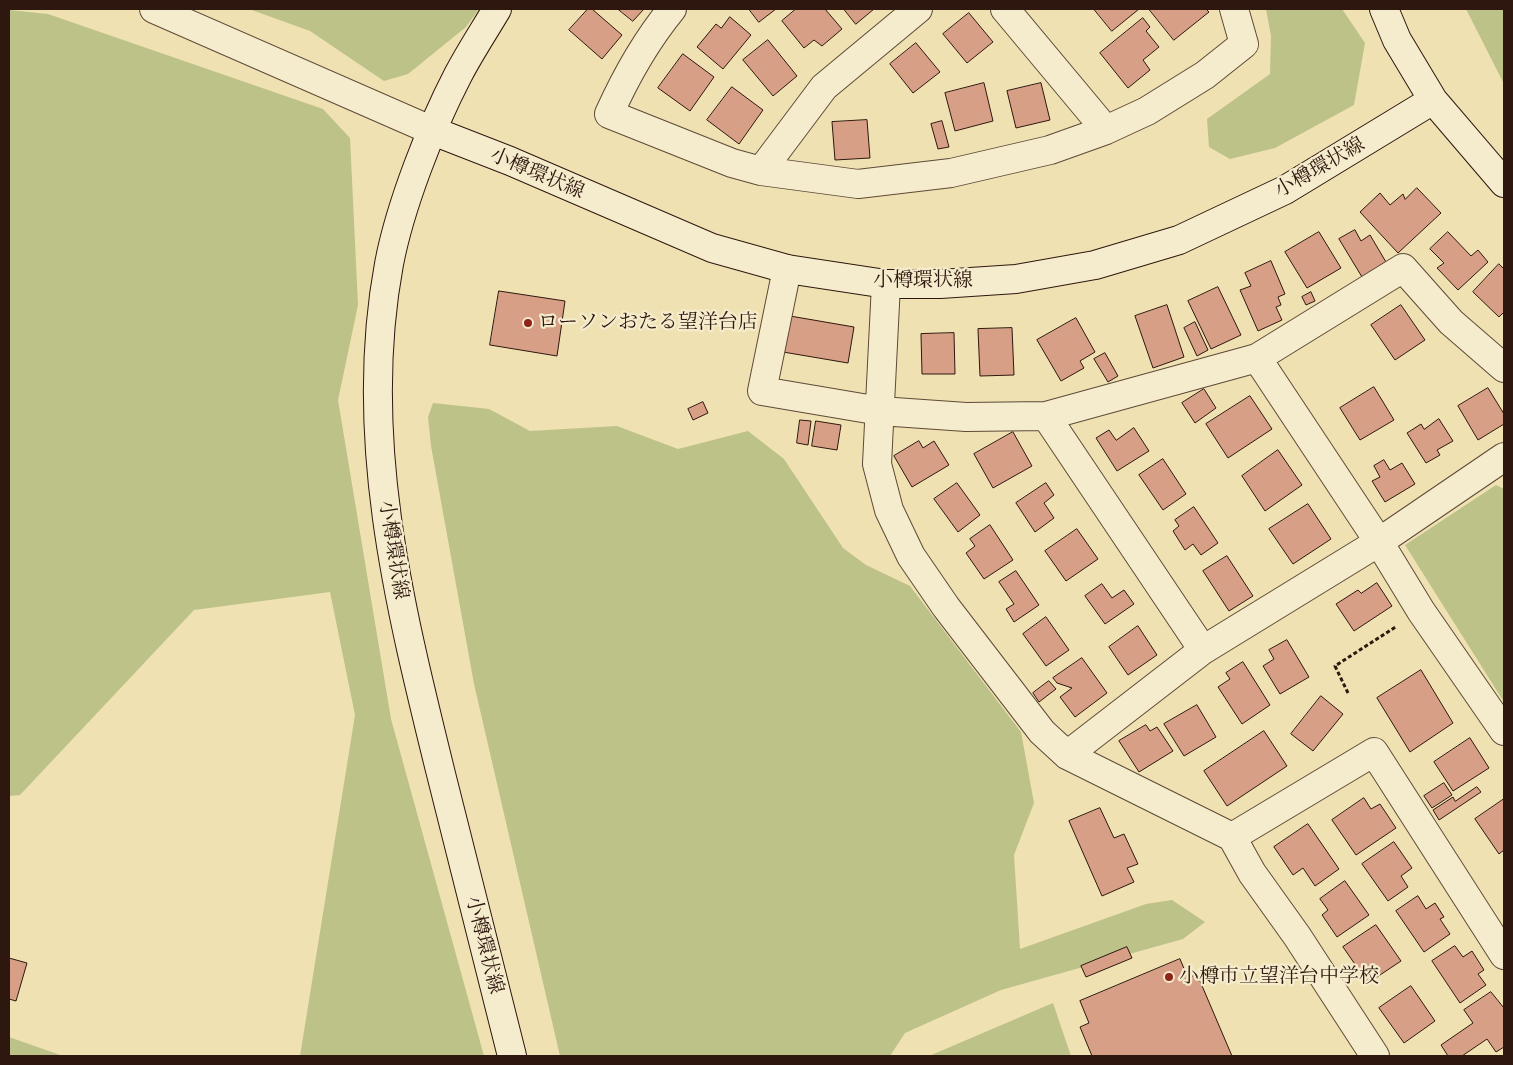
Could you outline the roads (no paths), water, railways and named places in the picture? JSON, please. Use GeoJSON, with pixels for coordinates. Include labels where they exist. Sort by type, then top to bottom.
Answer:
{"type":"FeatureCollection","features":[{"type":"Feature","properties":{"kind":"street"},"geometry":{"type":"LineString","coordinates":[[154,9],[433,131],[458,75],[497,9]]}},
{"type":"Feature","properties":{"kind":"street"},"geometry":{"type":"LineString","coordinates":[[672,9],[653,32],[627,74],[609,114],[732,163],[761,171],[858,184],[951,173],[1050,150],[1106,130],[1147,111],[1205,75],[1244,44],[1234,9]]}},
{"type":"Feature","properties":{"kind":"street"},"geometry":{"type":"LineString","coordinates":[[761,171],[824,87],[918,9]]}},
{"type":"Feature","properties":{"kind":"street"},"geometry":{"type":"LineString","coordinates":[[1005,9],[1106,130]]}},
{"type":"Feature","properties":{"kind":"street"},"geometry":{"type":"LineString","coordinates":[[1384,9],[1397,40],[1432,100],[1504,183]]}},
{"type":"Feature","properties":{"kind":"street","name":"小樽環状線"},"geometry":{"type":"LineString","coordinates":[[512,1056],[412,656],[390,540],[381,472],[376,412],[380,338],[390,262],[406,203],[433,131],[510,161],[695,241],[788,269],[886,284],[940,284],[1016,279],[1095,265],[1179,240],[1285,190],[1432,100]]}},
{"type":"Feature","properties":{"kind":"street"},"geometry":{"type":"LineString","coordinates":[[788,269],[762,391],[880,411],[966,417],[1046,416],[1257,358],[1403,268],[1451,322],[1504,368]]}},
{"type":"Feature","properties":{"kind":"street"},"geometry":{"type":"LineString","coordinates":[[886,284],[877,464],[889,510],[911,556],[946,607],[1042,732],[1067,755],[1232,837],[1252,873],[1375,1056]]}},
{"type":"Feature","properties":{"kind":"street"},"geometry":{"type":"LineString","coordinates":[[1257,358],[1379,542],[1421,611],[1504,731]]}},
{"type":"Feature","properties":{"kind":"street"},"geometry":{"type":"LineString","coordinates":[[1046,416],[1203,650]]}},
{"type":"Feature","properties":{"kind":"street"},"geometry":{"type":"LineString","coordinates":[[1067,755],[1203,650],[1379,542],[1504,457]]}},
{"type":"Feature","properties":{"kind":"street"},"geometry":{"type":"LineString","coordinates":[[1232,837],[1374,752],[1504,955]]}},
{"type":"Feature","properties":{"kind":"place","name":"ローソンおたる望洋台店"},"geometry":{"type":"Point","coordinates":[528,323]}},
{"type":"Feature","properties":{"kind":"place","name":"小樽市立望洋台中学校"},"geometry":{"type":"Point","coordinates":[1169,977]}}]}
